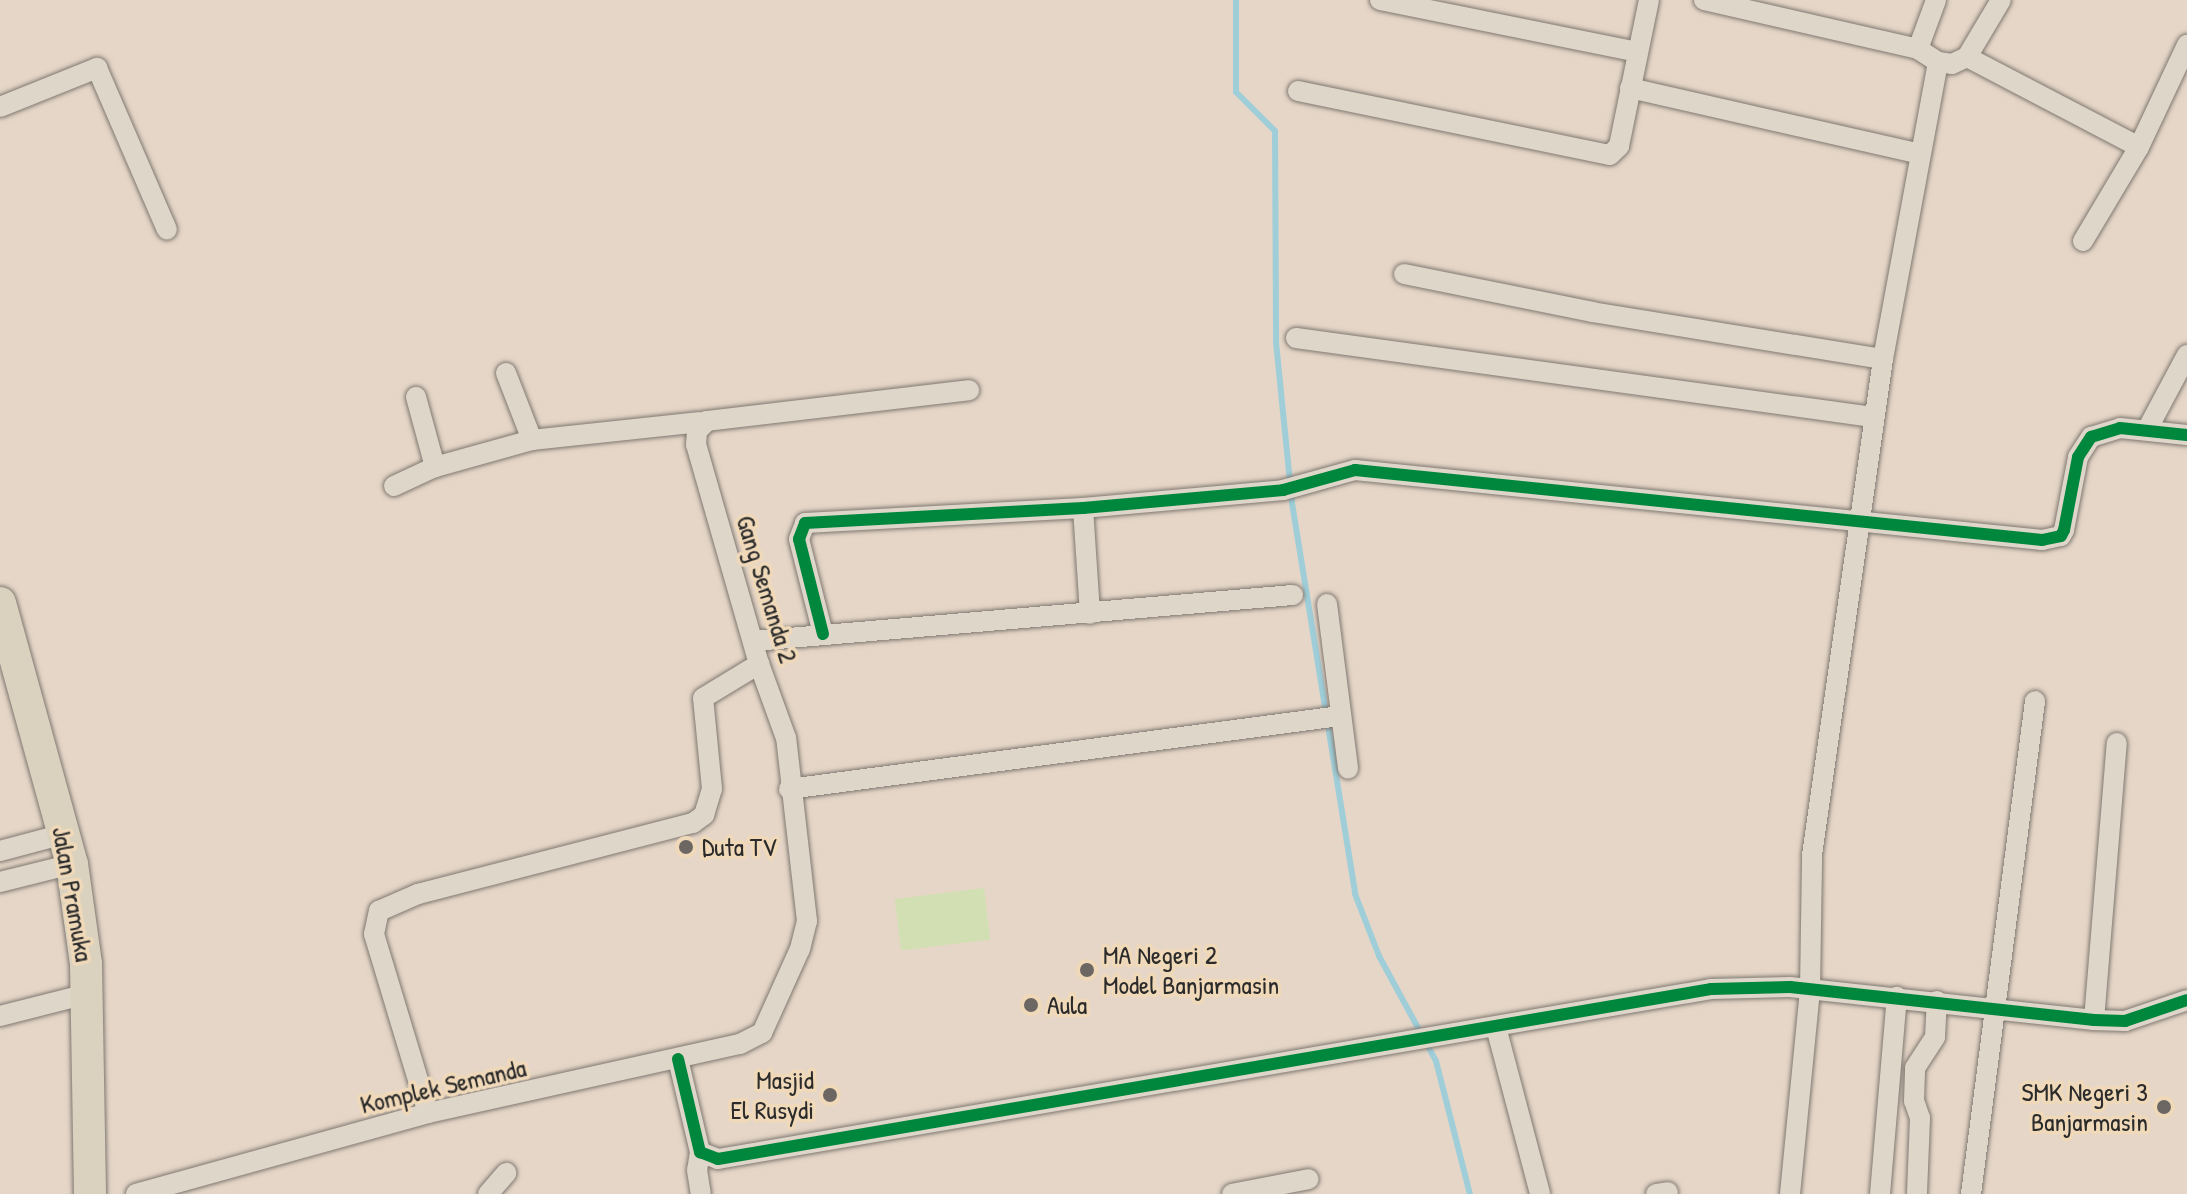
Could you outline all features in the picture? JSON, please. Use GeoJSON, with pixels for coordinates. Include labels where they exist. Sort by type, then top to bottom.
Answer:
{"type":"FeatureCollection","features":[{"type":"Feature","properties":{"kind":"main road","name":"Jalan Pramuka"},"geometry":{"type":"LineString","coordinates":[[0,603],[68,849],[87,994],[90,1194]]}},
{"type":"Feature","properties":{"kind":"street"},"geometry":{"type":"LineString","coordinates":[[1380,0],[1638,52]]}},
{"type":"Feature","properties":{"kind":"street"},"geometry":{"type":"LineString","coordinates":[[1298,91],[1600,155],[1617,152],[1649,0]]}},
{"type":"Feature","properties":{"kind":"street"},"geometry":{"type":"LineString","coordinates":[[1704,0],[1918,49],[1938,62],[1952,64],[1967,57],[2001,0]]}},
{"type":"Feature","properties":{"kind":"street"},"geometry":{"type":"LineString","coordinates":[[1918,49],[1936,0]]}},
{"type":"Feature","properties":{"kind":"street"},"geometry":{"type":"LineString","coordinates":[[2083,241],[2139,147],[2187,45]]}},
{"type":"Feature","properties":{"kind":"street"},"geometry":{"type":"LineString","coordinates":[[1967,57],[2139,147]]}},
{"type":"Feature","properties":{"kind":"street"},"geometry":{"type":"LineString","coordinates":[[1790,1194],[1810,989],[1812,855],[1873,417],[1938,62]]}},
{"type":"Feature","properties":{"kind":"street"},"geometry":{"type":"LineString","coordinates":[[0,107],[97,68],[167,230]]}},
{"type":"Feature","properties":{"kind":"street"},"geometry":{"type":"LineString","coordinates":[[1630,88],[1920,154]]}},
{"type":"Feature","properties":{"kind":"street"},"geometry":{"type":"LineString","coordinates":[[1404,274],[1592,312],[1883,359]]}},
{"type":"Feature","properties":{"kind":"street"},"geometry":{"type":"LineString","coordinates":[[1296,338],[1873,417]]}},
{"type":"Feature","properties":{"kind":"street"},"geometry":{"type":"LineString","coordinates":[[2148,428],[2187,355]]}},
{"type":"Feature","properties":{"kind":"street"},"geometry":{"type":"LineString","coordinates":[[506,373],[532,440]]}},
{"type":"Feature","properties":{"kind":"street"},"geometry":{"type":"LineString","coordinates":[[394,486],[435,467],[532,440],[969,390]]}},
{"type":"Feature","properties":{"kind":"street"},"geometry":{"type":"LineString","coordinates":[[416,397],[435,467]]}},
{"type":"Feature","properties":{"kind":"street","name":"Gang Semanda 2"},"geometry":{"type":"LineString","coordinates":[[700,422],[696,445],[759,664],[786,738],[789,789],[807,921],[800,949],[762,1033]]}},
{"type":"Feature","properties":{"kind":"street"},"geometry":{"type":"LineString","coordinates":[[823,634],[799,539],[805,523],[1083,508],[1290,489],[1366,471],[2055,539],[2064,530],[2085,443],[2104,430],[2148,428],[2187,435]]}},
{"type":"Feature","properties":{"kind":"street"},"geometry":{"type":"LineString","coordinates":[[1083,508],[1090,614]]}},
{"type":"Feature","properties":{"kind":"street"},"geometry":{"type":"LineString","coordinates":[[754,641],[1293,595]]}},
{"type":"Feature","properties":{"kind":"street"},"geometry":{"type":"LineString","coordinates":[[1327,604],[1332,717],[1348,769]]}},
{"type":"Feature","properties":{"kind":"street"},"geometry":{"type":"LineString","coordinates":[[428,1113],[374,934],[379,911],[418,894],[693,823],[704,815],[712,789],[703,698],[759,664]]}},
{"type":"Feature","properties":{"kind":"street"},"geometry":{"type":"LineString","coordinates":[[1971,1194],[1998,1007],[2035,701]]}},
{"type":"Feature","properties":{"kind":"street"},"geometry":{"type":"LineString","coordinates":[[789,789],[1332,717]]}},
{"type":"Feature","properties":{"kind":"street"},"geometry":{"type":"LineString","coordinates":[[2094,1020],[2117,743]]}},
{"type":"Feature","properties":{"kind":"street"},"geometry":{"type":"LineString","coordinates":[[0,851],[68,849]]}},
{"type":"Feature","properties":{"kind":"street"},"geometry":{"type":"LineString","coordinates":[[0,882],[68,849]]}},
{"type":"Feature","properties":{"kind":"street"},"geometry":{"type":"LineString","coordinates":[[700,1152],[718,1159],[792,1149],[1711,989],[1810,989],[2125,1021],[2187,1000]]}},
{"type":"Feature","properties":{"kind":"street"},"geometry":{"type":"LineString","coordinates":[[0,1016],[87,994]]}},
{"type":"Feature","properties":{"kind":"street"},"geometry":{"type":"LineString","coordinates":[[1880,1194],[1897,997]]}},
{"type":"Feature","properties":{"kind":"street"},"geometry":{"type":"LineString","coordinates":[[1917,1193],[1920,1118],[1914,1101],[1915,1068],[1935,1037],[1937,1001]]}},
{"type":"Feature","properties":{"kind":"street"},"geometry":{"type":"LineString","coordinates":[[1496,1027],[1540,1194]]}},
{"type":"Feature","properties":{"kind":"street","name":"Komplek Semanda"},"geometry":{"type":"LineString","coordinates":[[136,1194],[428,1113],[678,1059],[740,1044],[762,1033]]}},
{"type":"Feature","properties":{"kind":"street"},"geometry":{"type":"LineString","coordinates":[[678,1059],[700,1152],[697,1170],[701,1194]]}},
{"type":"Feature","properties":{"kind":"street"},"geometry":{"type":"LineString","coordinates":[[488,1194],[506,1173]]}},
{"type":"Feature","properties":{"kind":"street"},"geometry":{"type":"LineString","coordinates":[[1232,1194],[1309,1179]]}},
{"type":"Feature","properties":{"kind":"green space"},"geometry":{"type":"Polygon","coordinates":[[[984,888],[990,940],[901,951],[895,899],[984,888]]]}},
{"type":"Feature","properties":{"kind":"waterway"},"geometry":{"type":"LineString","coordinates":[[1236,0],[1236,92],[1275,131],[1276,342],[1292,503],[1355,894],[1379,956],[1436,1061],[1470,1194]]}},
{"type":"Feature","properties":{"kind":"cycle path"},"geometry":{"type":"LineString","coordinates":[[823,634],[799,539],[805,523],[1083,508],[1283,490],[1355,470],[2042,540],[2061,536],[2064,530],[2078,457],[2091,437],[2120,428],[2187,435]]}},
{"type":"Feature","properties":{"kind":"cycle path"},"geometry":{"type":"LineString","coordinates":[[678,1059],[700,1152],[718,1159],[1711,989],[1790,987],[2125,1021],[2187,1000]]}},
{"type":"Feature","properties":{"kind":"place","name":"Duta TV"},"geometry":{"type":"Point","coordinates":[686,847]}},
{"type":"Feature","properties":{"kind":"place","name":"MA Negeri 2 Model Banjarmasin"},"geometry":{"type":"Point","coordinates":[1087,970]}},
{"type":"Feature","properties":{"kind":"place","name":"Aula"},"geometry":{"type":"Point","coordinates":[1031,1005]}},
{"type":"Feature","properties":{"kind":"place","name":"Masjid El Rusydi"},"geometry":{"type":"Point","coordinates":[830,1095]}},
{"type":"Feature","properties":{"kind":"place","name":"SMK Negeri 3 Banjarmasin"},"geometry":{"type":"Point","coordinates":[2164,1107]}}]}
